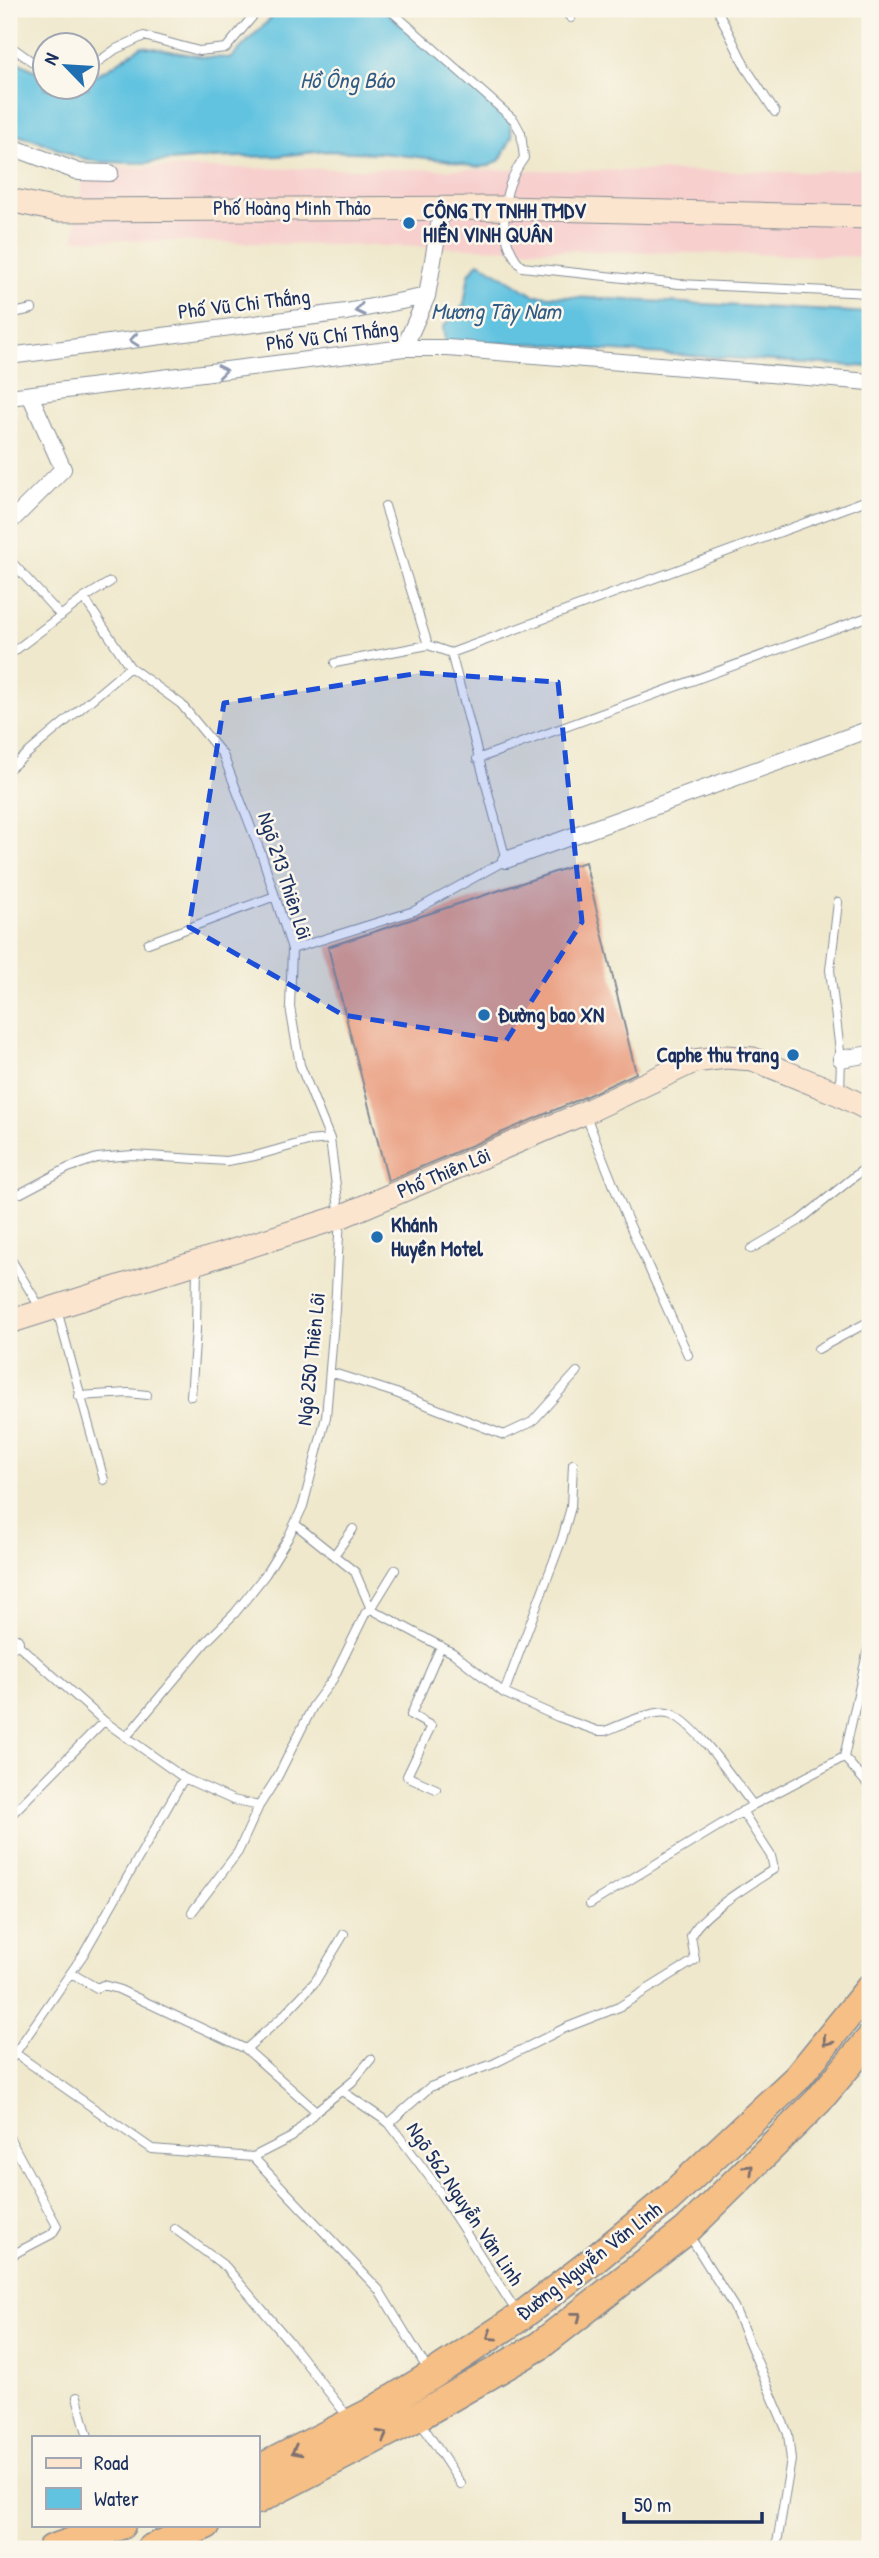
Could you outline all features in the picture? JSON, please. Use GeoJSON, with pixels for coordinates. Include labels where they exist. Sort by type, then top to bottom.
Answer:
{"type":"FeatureCollection","features":[{"type":"Feature","properties":{"kind":"highway","name":"Đường Nguyễn Văn Linh"},"geometry":{"type":"LineString","coordinates":[[259,2469],[352,2423],[432,2375],[520,2317],[594,2260],[668,2199],[797,2078],[870,1988]]}},
{"type":"Feature","properties":{"kind":"highway","name":"Đường Nguyễn Văn Linh"},"geometry":{"type":"LineString","coordinates":[[259,2499],[417,2417],[539,2346],[686,2231],[818,2101],[870,2039]]}},
{"type":"Feature","properties":{"kind":"highway"},"geometry":{"type":"LineString","coordinates":[[52,2549],[115,2526]]}},
{"type":"Feature","properties":{"kind":"highway"},"geometry":{"type":"LineString","coordinates":[[150,2549],[203,2526]]}},
{"type":"Feature","properties":{"kind":"main road","name":"Phố Hoàng Minh Thảo"},"geometry":{"type":"LineString","coordinates":[[9,200],[57,210],[442,207],[870,217]]}},
{"type":"Feature","properties":{"kind":"main road","name":"Phố Thiên Lôi"},"geometry":{"type":"LineString","coordinates":[[9,1322],[340,1217],[584,1113],[694,1061],[726,1057],[753,1059],[839,1094],[870,1110]]}},
{"type":"Feature","properties":{"kind":"street"},"geometry":{"type":"LineString","coordinates":[[9,146],[79,172],[110,173]]}},
{"type":"Feature","properties":{"kind":"street"},"geometry":{"type":"LineString","coordinates":[[404,348],[427,296],[442,207]]}},
{"type":"Feature","properties":{"kind":"street","name":"Phố Vũ Chi Thắng"},"geometry":{"type":"LineString","coordinates":[[9,356],[346,312],[427,296]]}},
{"type":"Feature","properties":{"kind":"street","name":"Phố Vũ Chí Thắng"},"geometry":{"type":"LineString","coordinates":[[9,397],[404,348],[448,348],[870,382]]}},
{"type":"Feature","properties":{"kind":"street"},"geometry":{"type":"LineString","coordinates":[[9,523],[63,469],[30,395]]}},
{"type":"Feature","properties":{"kind":"street"},"geometry":{"type":"LineString","coordinates":[[506,860],[870,729]]}},
{"type":"Feature","properties":{"kind":"street"},"geometry":{"type":"LineString","coordinates":[[841,1059],[870,1054]]}},
{"type":"Feature","properties":{"kind":"lane"},"geometry":{"type":"LineString","coordinates":[[102,59],[144,36],[200,51],[226,48],[259,9]]}},
{"type":"Feature","properties":{"kind":"lane"},"geometry":{"type":"LineString","coordinates":[[389,9],[514,120],[521,133],[524,158],[513,172],[504,208],[505,236],[512,256],[522,267],[679,284],[870,293]]}},
{"type":"Feature","properties":{"kind":"lane"},"geometry":{"type":"LineString","coordinates":[[562,9],[571,18]]}},
{"type":"Feature","properties":{"kind":"lane"},"geometry":{"type":"LineString","coordinates":[[717,9],[746,68],[775,112]]}},
{"type":"Feature","properties":{"kind":"lane"},"geometry":{"type":"LineString","coordinates":[[9,46],[32,62]]}},
{"type":"Feature","properties":{"kind":"lane"},"geometry":{"type":"LineString","coordinates":[[9,314],[32,309]]}},
{"type":"Feature","properties":{"kind":"lane"},"geometry":{"type":"LineString","coordinates":[[9,439],[9,447]]}},
{"type":"Feature","properties":{"kind":"lane"},"geometry":{"type":"LineString","coordinates":[[335,663],[428,645],[451,653],[870,499]]}},
{"type":"Feature","properties":{"kind":"lane"},"geometry":{"type":"LineString","coordinates":[[385,506],[428,645]]}},
{"type":"Feature","properties":{"kind":"lane"},"geometry":{"type":"LineString","coordinates":[[9,559],[61,616]]}},
{"type":"Feature","properties":{"kind":"lane"},"geometry":{"type":"LineString","coordinates":[[9,655],[84,598],[110,582]]}},
{"type":"Feature","properties":{"kind":"lane","name":"Ngõ 213 Thiên Lôi"},"geometry":{"type":"LineString","coordinates":[[84,598],[130,667],[181,704],[223,755],[292,949],[290,1007],[300,1065],[330,1139],[340,1217]]}},
{"type":"Feature","properties":{"kind":"lane"},"geometry":{"type":"LineString","coordinates":[[477,759],[870,616]]}},
{"type":"Feature","properties":{"kind":"lane"},"geometry":{"type":"LineString","coordinates":[[292,949],[414,911],[506,860],[451,653]]}},
{"type":"Feature","properties":{"kind":"lane"},"geometry":{"type":"LineString","coordinates":[[9,769],[130,667]]}},
{"type":"Feature","properties":{"kind":"lane"},"geometry":{"type":"LineString","coordinates":[[148,943],[275,896]]}},
{"type":"Feature","properties":{"kind":"lane"},"geometry":{"type":"LineString","coordinates":[[838,902],[830,970],[841,1059],[839,1094]]}},
{"type":"Feature","properties":{"kind":"lane"},"geometry":{"type":"LineString","coordinates":[[584,1113],[627,1219],[688,1355]]}},
{"type":"Feature","properties":{"kind":"lane"},"geometry":{"type":"LineString","coordinates":[[21,1194],[68,1168],[97,1158],[133,1155],[227,1161],[308,1141],[330,1139]]}},
{"type":"Feature","properties":{"kind":"lane"},"geometry":{"type":"LineString","coordinates":[[751,1249],[799,1221],[870,1164]]}},
{"type":"Feature","properties":{"kind":"lane","name":"Ngõ 250 Thiên Lôi"},"geometry":{"type":"LineString","coordinates":[[127,1736],[259,1583],[303,1506],[326,1417],[340,1217]]}},
{"type":"Feature","properties":{"kind":"lane"},"geometry":{"type":"LineString","coordinates":[[9,1256],[49,1309],[68,1346],[79,1396],[104,1480]]}},
{"type":"Feature","properties":{"kind":"lane"},"geometry":{"type":"LineString","coordinates":[[191,1396],[197,1262]]}},
{"type":"Feature","properties":{"kind":"lane"},"geometry":{"type":"LineString","coordinates":[[818,1349],[870,1321]]}},
{"type":"Feature","properties":{"kind":"lane"},"geometry":{"type":"LineString","coordinates":[[330,1371],[397,1393],[504,1435],[532,1422],[577,1372]]}},
{"type":"Feature","properties":{"kind":"lane"},"geometry":{"type":"LineString","coordinates":[[79,1396],[128,1393],[146,1395]]}},
{"type":"Feature","properties":{"kind":"lane"},"geometry":{"type":"LineString","coordinates":[[504,1693],[562,1539],[571,1507],[573,1464]]}},
{"type":"Feature","properties":{"kind":"lane"},"geometry":{"type":"LineString","coordinates":[[295,1524],[355,1572],[370,1609],[453,1653],[504,1693],[598,1731],[655,1714],[668,1713],[681,1719],[716,1755],[753,1805]]}},
{"type":"Feature","properties":{"kind":"lane"},"geometry":{"type":"LineString","coordinates":[[335,1554],[353,1529]]}},
{"type":"Feature","properties":{"kind":"lane"},"geometry":{"type":"LineString","coordinates":[[192,1912],[238,1852],[313,1706],[333,1679],[366,1612],[395,1570]]}},
{"type":"Feature","properties":{"kind":"lane"},"geometry":{"type":"LineString","coordinates":[[590,1904],[742,1811],[844,1757],[870,1640]]}},
{"type":"Feature","properties":{"kind":"lane"},"geometry":{"type":"LineString","coordinates":[[11,1642],[104,1721],[184,1778],[233,1800],[260,1806]]}},
{"type":"Feature","properties":{"kind":"lane"},"geometry":{"type":"LineString","coordinates":[[436,1789],[407,1776],[431,1726],[411,1715],[441,1646]]}},
{"type":"Feature","properties":{"kind":"lane"},"geometry":{"type":"LineString","coordinates":[[9,1817],[104,1721]]}},
{"type":"Feature","properties":{"kind":"lane"},"geometry":{"type":"LineString","coordinates":[[844,1757],[870,1787]]}},
{"type":"Feature","properties":{"kind":"lane"},"geometry":{"type":"LineString","coordinates":[[9,2062],[12,2051],[71,1973],[184,1778]]}},
{"type":"Feature","properties":{"kind":"lane"},"geometry":{"type":"LineString","coordinates":[[389,2123],[430,2087],[493,2064],[565,2028],[619,2007],[695,1960],[691,1936],[699,1924],[774,1868],[771,1856],[742,1811]]}},
{"type":"Feature","properties":{"kind":"lane"},"geometry":{"type":"LineString","coordinates":[[246,2049],[281,2018],[315,1982],[344,1934]]}},
{"type":"Feature","properties":{"kind":"lane"},"geometry":{"type":"LineString","coordinates":[[71,1973],[97,1988],[103,1985],[118,1989],[246,2049],[316,2111]]}},
{"type":"Feature","properties":{"kind":"lane"},"geometry":{"type":"LineString","coordinates":[[12,2051],[152,2149],[253,2157],[292,2137],[372,2059]]}},
{"type":"Feature","properties":{"kind":"lane","name":"Ngõ 562 Nguyễn Văn Linh"},"geometry":{"type":"LineString","coordinates":[[342,2091],[389,2123],[431,2179],[520,2317]]}},
{"type":"Feature","properties":{"kind":"lane"},"geometry":{"type":"LineString","coordinates":[[9,2137],[57,2226],[52,2234],[9,2256]]}},
{"type":"Feature","properties":{"kind":"lane"},"geometry":{"type":"LineString","coordinates":[[253,2157],[379,2290],[432,2375]]}},
{"type":"Feature","properties":{"kind":"lane"},"geometry":{"type":"LineString","coordinates":[[175,2229],[226,2267],[288,2340],[352,2423]]}},
{"type":"Feature","properties":{"kind":"lane"},"geometry":{"type":"LineString","coordinates":[[686,2231],[734,2307],[789,2434],[792,2460],[776,2549]]}},
{"type":"Feature","properties":{"kind":"lane"},"geometry":{"type":"LineString","coordinates":[[77,2397],[88,2436]]}},
{"type":"Feature","properties":{"kind":"lane"},"geometry":{"type":"LineString","coordinates":[[417,2417],[461,2484]]}},
{"type":"Feature","properties":{"kind":"highlighted area"},"geometry":{"type":"Polygon","coordinates":[[[420,673],[558,682],[582,922],[506,1041],[343,1015],[189,927],[224,703],[420,673]]]}},
{"type":"Feature","properties":{"kind":"shaded area"},"geometry":{"type":"Polygon","coordinates":[[[85,167],[805,172],[870,168],[870,257],[74,239],[85,167]]]}},
{"type":"Feature","properties":{"kind":"water","name":"Hồ Ông Báo"},"geometry":{"type":"Polygon","coordinates":[[[280,9],[383,9],[509,118],[512,137],[500,160],[489,166],[476,167],[445,160],[382,153],[325,151],[143,163],[99,162],[9,133],[9,58],[32,69],[32,102],[102,102],[102,72],[142,46],[204,57],[231,58],[280,9]]]}},
{"type":"Feature","properties":{"kind":"water","name":"Mương Tây Nam"},"geometry":{"type":"Polygon","coordinates":[[[479,262],[533,295],[870,313],[870,367],[598,350],[546,344],[445,342],[443,327],[464,305],[469,274],[479,262]]]}},
{"type":"Feature","properties":{"kind":"building","name":"Đường bao XN"},"geometry":{"type":"Polygon","coordinates":[[[585,862],[636,1073],[388,1181],[328,947],[585,862]]]}},
{"type":"Feature","properties":{"kind":"place","name":"CÔNG TY TNHH TMDV HIỀN VINH QUÂN"},"geometry":{"type":"Point","coordinates":[409,223]}},
{"type":"Feature","properties":{"kind":"place","name":"Đường bao XN"},"geometry":{"type":"Point","coordinates":[484,1015]}},
{"type":"Feature","properties":{"kind":"place","name":"Caphe thu trang"},"geometry":{"type":"Point","coordinates":[793,1055]}},
{"type":"Feature","properties":{"kind":"place","name":"Khánh Huyền Motel"},"geometry":{"type":"Point","coordinates":[377,1237]}}]}
